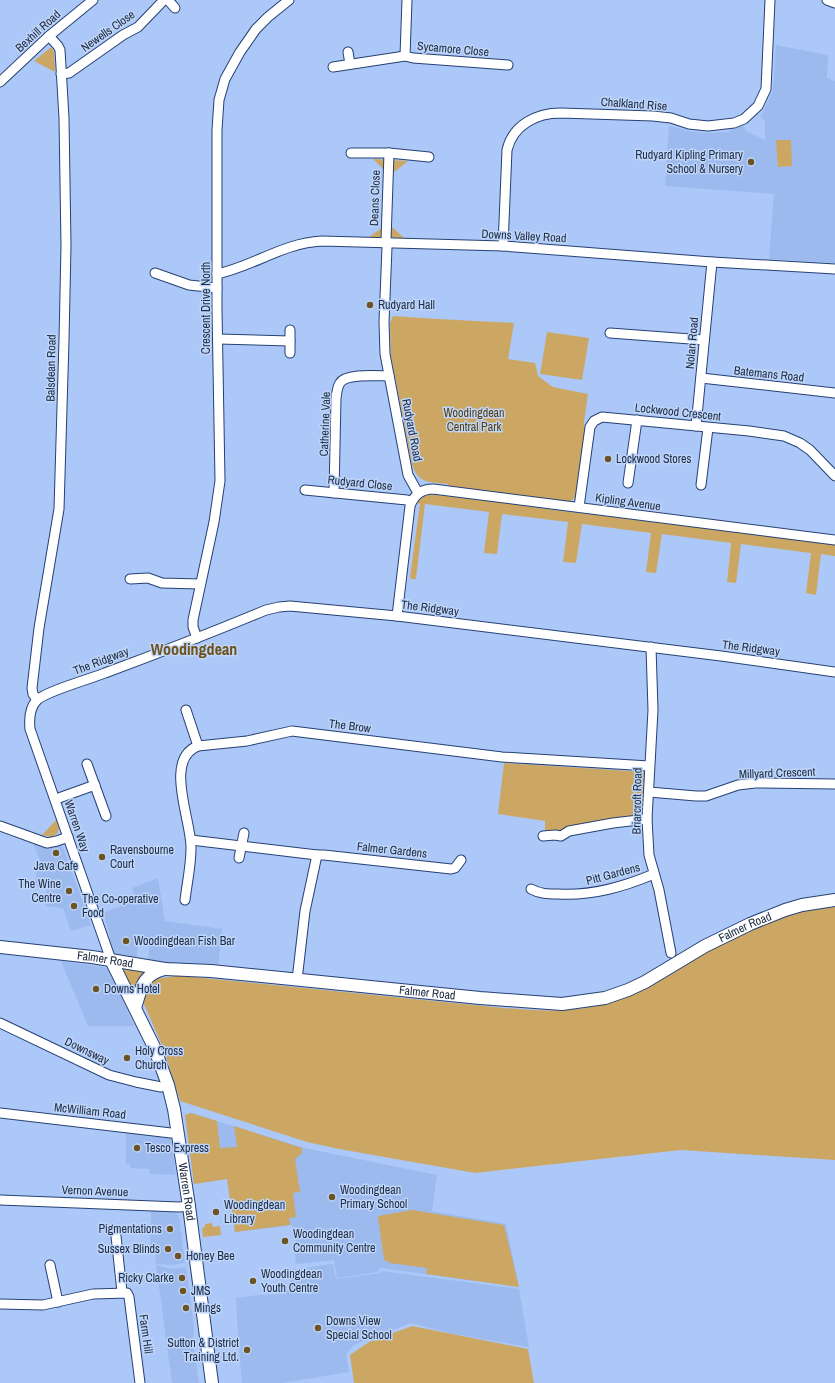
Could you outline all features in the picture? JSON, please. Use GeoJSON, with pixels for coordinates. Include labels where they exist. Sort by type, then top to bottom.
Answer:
{"type":"FeatureCollection","features":[{"type":"Feature","properties":{"kind":"main road","name":"Falmer Road"},"geometry":{"type":"LineString","coordinates":[[0,947],[111,960],[155,966],[165,969],[211,971],[534,1003],[562,1004],[605,998],[637,986],[705,946],[750,924],[802,905],[835,900]]}},
{"type":"Feature","properties":{"kind":"main road","name":"Warren Road"},"geometry":{"type":"LineString","coordinates":[[111,960],[154,1047],[168,1085],[178,1132],[189,1206],[212,1383]]}},
{"type":"Feature","properties":{"kind":"main road"},"geometry":{"type":"LineString","coordinates":[[135,1008],[145,980],[154,972],[165,969]]}},
{"type":"Feature","properties":{"kind":"street","name":"Bexhill Road"},"geometry":{"type":"LineString","coordinates":[[0,82],[49,36],[93,0]]}},
{"type":"Feature","properties":{"kind":"street","name":"Newells Close"},"geometry":{"type":"LineString","coordinates":[[61,74],[69,73],[123,35],[138,27],[164,0]]}},
{"type":"Feature","properties":{"kind":"street"},"geometry":{"type":"LineString","coordinates":[[168,0],[175,8]]}},
{"type":"Feature","properties":{"kind":"street","name":"Crescent Drive North"},"geometry":{"type":"LineString","coordinates":[[196,638],[193,620],[214,522],[220,481],[217,288],[217,130],[221,91],[231,68],[248,40],[268,17],[289,0]]}},
{"type":"Feature","properties":{"kind":"street","name":"Sycamore Close"},"geometry":{"type":"LineString","coordinates":[[407,0],[405,56],[413,58],[508,65]]}},
{"type":"Feature","properties":{"kind":"street","name":"Chalkland Rise"},"geometry":{"type":"LineString","coordinates":[[503,246],[508,150],[513,136],[522,126],[540,116],[561,112],[653,116],[671,118],[694,125],[708,126],[734,123],[744,119],[758,106],[766,89],[770,0]]}},
{"type":"Feature","properties":{"kind":"street"},"geometry":{"type":"LineString","coordinates":[[828,0],[835,3]]}},
{"type":"Feature","properties":{"kind":"street","name":"Balsdean Road"},"geometry":{"type":"LineString","coordinates":[[37,700],[33,694],[32,688],[60,496],[66,248],[64,152],[59,48],[49,36]]}},
{"type":"Feature","properties":{"kind":"street"},"geometry":{"type":"LineString","coordinates":[[348,52],[350,64]]}},
{"type":"Feature","properties":{"kind":"street"},"geometry":{"type":"LineString","coordinates":[[333,67],[405,56]]}},
{"type":"Feature","properties":{"kind":"street","name":"Deans Close"},"geometry":{"type":"LineString","coordinates":[[351,153],[429,157]]}},
{"type":"Feature","properties":{"kind":"street","name":"Deans Close"},"geometry":{"type":"LineString","coordinates":[[386,243],[389,154]]}},
{"type":"Feature","properties":{"kind":"street","name":"Downs Valley Road"},"geometry":{"type":"LineString","coordinates":[[217,274],[229,271],[300,243],[322,241],[503,246],[712,262],[835,269]]}},
{"type":"Feature","properties":{"kind":"street","name":"Rudyard Road"},"geometry":{"type":"LineString","coordinates":[[386,243],[385,354],[408,475],[418,494]]}},
{"type":"Feature","properties":{"kind":"street","name":"Nolan Road"},"geometry":{"type":"LineString","coordinates":[[696,426],[712,262]]}},
{"type":"Feature","properties":{"kind":"street"},"geometry":{"type":"LineString","coordinates":[[161,278],[189,285],[217,288]]}},
{"type":"Feature","properties":{"kind":"street"},"geometry":{"type":"LineString","coordinates":[[290,330],[290,353]]}},
{"type":"Feature","properties":{"kind":"street"},"geometry":{"type":"LineString","coordinates":[[610,333],[704,340]]}},
{"type":"Feature","properties":{"kind":"street"},"geometry":{"type":"LineString","coordinates":[[622,344],[623,334]]}},
{"type":"Feature","properties":{"kind":"street"},"geometry":{"type":"LineString","coordinates":[[218,338],[290,341]]}},
{"type":"Feature","properties":{"kind":"street","name":"Catherine Vale"},"geometry":{"type":"LineString","coordinates":[[334,493],[336,398],[338,386],[342,380],[348,377],[389,376]]}},
{"type":"Feature","properties":{"kind":"street","name":"Batemans Road"},"geometry":{"type":"LineString","coordinates":[[701,378],[835,393]]}},
{"type":"Feature","properties":{"kind":"street","name":"Lockwood Crescent"},"geometry":{"type":"LineString","coordinates":[[579,507],[591,425],[596,419],[602,417],[767,433],[789,438],[810,450],[835,476]]}},
{"type":"Feature","properties":{"kind":"street"},"geometry":{"type":"LineString","coordinates":[[619,475],[628,480],[637,420]]}},
{"type":"Feature","properties":{"kind":"street"},"geometry":{"type":"LineString","coordinates":[[701,485],[708,428]]}},
{"type":"Feature","properties":{"kind":"street","name":"Kipling Avenue"},"geometry":{"type":"LineString","coordinates":[[418,494],[426,490],[433,489],[835,540]]}},
{"type":"Feature","properties":{"kind":"street","name":"Rudyard Close"},"geometry":{"type":"LineString","coordinates":[[305,490],[407,500],[412,502]]}},
{"type":"Feature","properties":{"kind":"street"},"geometry":{"type":"LineString","coordinates":[[397,616],[409,514],[412,502],[418,494]]}},
{"type":"Feature","properties":{"kind":"street"},"geometry":{"type":"LineString","coordinates":[[136,581],[148,578],[162,583],[200,584]]}},
{"type":"Feature","properties":{"kind":"street","name":"The Ridgway"},"geometry":{"type":"LineString","coordinates":[[37,700],[46,694],[266,610],[284,606],[397,616],[652,647],[835,672]]}},
{"type":"Feature","properties":{"kind":"street","name":"Briarcroft Road"},"geometry":{"type":"LineString","coordinates":[[652,647],[652,710],[647,819],[650,855],[654,874],[660,890],[671,953]]}},
{"type":"Feature","properties":{"kind":"street","name":"Warren Way"},"geometry":{"type":"LineString","coordinates":[[37,700],[32,707],[30,714],[30,729],[56,799],[111,960]]}},
{"type":"Feature","properties":{"kind":"street"},"geometry":{"type":"LineString","coordinates":[[185,900],[191,888],[191,853],[181,785],[181,767],[183,759],[187,754],[198,746],[186,710]]}},
{"type":"Feature","properties":{"kind":"street","name":"The Brow"},"geometry":{"type":"LineString","coordinates":[[198,746],[247,741],[292,731],[502,756],[649,766]]}},
{"type":"Feature","properties":{"kind":"street"},"geometry":{"type":"LineString","coordinates":[[88,764],[106,816]]}},
{"type":"Feature","properties":{"kind":"street","name":"Millyard Crescent"},"geometry":{"type":"LineString","coordinates":[[648,792],[706,796],[738,785],[755,783],[835,784]]}},
{"type":"Feature","properties":{"kind":"street"},"geometry":{"type":"LineString","coordinates":[[56,799],[95,785]]}},
{"type":"Feature","properties":{"kind":"street"},"geometry":{"type":"LineString","coordinates":[[543,836],[555,835],[562,840],[569,831],[613,823],[647,819]]}},
{"type":"Feature","properties":{"kind":"street"},"geometry":{"type":"LineString","coordinates":[[0,826],[47,843],[57,841],[68,836]]}},
{"type":"Feature","properties":{"kind":"street"},"geometry":{"type":"LineString","coordinates":[[240,858],[244,833]]}},
{"type":"Feature","properties":{"kind":"street","name":"Falmer Gardens"},"geometry":{"type":"LineString","coordinates":[[190,840],[453,869],[461,860]]}},
{"type":"Feature","properties":{"kind":"street"},"geometry":{"type":"LineString","coordinates":[[297,980],[305,911],[317,855]]}},
{"type":"Feature","properties":{"kind":"street","name":"Pitt Gardens"},"geometry":{"type":"LineString","coordinates":[[531,889],[539,893],[574,895],[590,894],[614,888],[654,874]]}},
{"type":"Feature","properties":{"kind":"street","name":"Downsway"},"geometry":{"type":"LineString","coordinates":[[0,1023],[109,1076],[161,1086],[168,1085]]}},
{"type":"Feature","properties":{"kind":"street","name":"McWilliam Road"},"geometry":{"type":"LineString","coordinates":[[0,1113],[171,1133],[178,1132]]}},
{"type":"Feature","properties":{"kind":"street","name":"Vernon Avenue"},"geometry":{"type":"LineString","coordinates":[[0,1200],[178,1207],[189,1206]]}},
{"type":"Feature","properties":{"kind":"street","name":"Farm Hill"},"geometry":{"type":"LineString","coordinates":[[116,1236],[122,1292],[128,1295],[140,1383]]}},
{"type":"Feature","properties":{"kind":"street"},"geometry":{"type":"LineString","coordinates":[[50,1265],[58,1302]]}},
{"type":"Feature","properties":{"kind":"street"},"geometry":{"type":"LineString","coordinates":[[0,1304],[31,1305],[58,1302],[93,1294],[122,1292]]}},
{"type":"Feature","properties":{"kind":"shaded area","name":"Rudyard Kipling Primary School & Nursery"},"geometry":{"type":"Polygon","coordinates":[[[776,45],[828,55],[827,78],[835,81],[835,263],[769,259],[774,194],[665,186],[669,126],[693,132],[709,133],[727,132],[743,125],[746,131],[765,140],[765,121],[760,116],[773,90],[776,45]]]}},
{"type":"Feature","properties":{"kind":"shaded area"},"geometry":{"type":"Polygon","coordinates":[[[35,840],[61,842],[91,925],[71,931],[63,908],[45,906],[47,888],[35,886],[37,867],[43,867],[34,846],[35,840]]]}},
{"type":"Feature","properties":{"kind":"shaded area"},"geometry":{"type":"Polygon","coordinates":[[[158,878],[165,921],[222,929],[218,969],[148,961],[150,939],[139,939],[136,960],[117,957],[114,954],[108,940],[110,936],[103,913],[136,900],[132,888],[158,878]]]}},
{"type":"Feature","properties":{"kind":"shaded area"},"geometry":{"type":"Polygon","coordinates":[[[61,961],[108,968],[134,1026],[88,1026],[61,961]]]}},
{"type":"Feature","properties":{"kind":"shaded area","name":"Woodingdean Primary School"},"geometry":{"type":"Polygon","coordinates":[[[191,1113],[304,1148],[437,1175],[432,1211],[506,1224],[519,1287],[380,1268],[378,1272],[337,1278],[334,1260],[296,1264],[294,1245],[296,1245],[295,1232],[293,1232],[292,1225],[235,1232],[227,1179],[194,1184],[185,1115],[191,1113]]]}},
{"type":"Feature","properties":{"kind":"shaded area"},"geometry":{"type":"Polygon","coordinates":[[[126,1133],[171,1138],[176,1175],[150,1174],[149,1169],[130,1168],[130,1164],[126,1164],[126,1133]]]}},
{"type":"Feature","properties":{"kind":"shaded area"},"geometry":{"type":"Polygon","coordinates":[[[151,1211],[174,1212],[179,1216],[185,1263],[171,1265],[156,1264],[155,1253],[150,1252],[151,1211]]]}},
{"type":"Feature","properties":{"kind":"shaded area","name":"Downs View Special School"},"geometry":{"type":"Polygon","coordinates":[[[333,1264],[336,1279],[380,1273],[381,1271],[519,1289],[529,1347],[449,1333],[411,1323],[354,1345],[346,1354],[349,1372],[283,1383],[242,1383],[236,1298],[283,1294],[292,1287],[290,1270],[333,1264]]]}},
{"type":"Feature","properties":{"kind":"shaded area"},"geometry":{"type":"Polygon","coordinates":[[[156,1265],[171,1269],[186,1267],[194,1326],[193,1341],[199,1383],[172,1383],[156,1265]]]}},
{"type":"Feature","properties":{"kind":"green space"},"geometry":{"type":"Polygon","coordinates":[[[52,48],[54,53],[55,72],[34,61],[52,48]]]}},
{"type":"Feature","properties":{"kind":"green space"},"geometry":{"type":"Polygon","coordinates":[[[776,140],[791,140],[792,166],[778,167],[776,140]]]}},
{"type":"Feature","properties":{"kind":"green space"},"geometry":{"type":"Polygon","coordinates":[[[373,159],[408,161],[393,173],[385,171],[373,159]]]}},
{"type":"Feature","properties":{"kind":"green space"},"geometry":{"type":"Polygon","coordinates":[[[391,226],[404,238],[369,237],[383,227],[391,226]]]}},
{"type":"Feature","properties":{"kind":"green space","name":"Woodingdean Central Park"},"geometry":{"type":"Polygon","coordinates":[[[393,316],[514,323],[508,359],[535,363],[538,376],[553,387],[588,394],[584,422],[585,435],[577,493],[571,501],[565,502],[448,487],[448,484],[425,481],[417,475],[412,464],[391,356],[390,323],[393,316]]]}},
{"type":"Feature","properties":{"kind":"green space"},"geometry":{"type":"Polygon","coordinates":[[[547,332],[589,338],[582,380],[540,374],[547,332]]]}},
{"type":"Feature","properties":{"kind":"green space"},"geometry":{"type":"Polygon","coordinates":[[[429,494],[835,544],[835,556],[821,554],[816,595],[806,593],[811,553],[741,544],[736,583],[727,582],[731,543],[662,534],[656,573],[646,572],[651,533],[582,524],[576,563],[563,562],[568,522],[502,514],[497,554],[484,553],[489,512],[425,504],[416,579],[411,579],[410,577],[420,504],[416,503],[429,494]]]}},
{"type":"Feature","properties":{"kind":"green space"},"geometry":{"type":"Polygon","coordinates":[[[504,763],[646,772],[643,809],[636,816],[545,833],[545,821],[498,814],[504,763]]]}},
{"type":"Feature","properties":{"kind":"green space"},"geometry":{"type":"Polygon","coordinates":[[[57,819],[59,828],[57,834],[51,837],[42,835],[57,819]]]}},
{"type":"Feature","properties":{"kind":"green space"},"geometry":{"type":"Polygon","coordinates":[[[816,906],[835,906],[835,1160],[681,1150],[475,1173],[307,1142],[180,1101],[164,1050],[144,1004],[144,997],[151,983],[165,977],[172,977],[173,975],[504,1008],[573,1010],[605,1004],[622,998],[730,939],[790,913],[816,906]]]}},
{"type":"Feature","properties":{"kind":"green space"},"geometry":{"type":"Polygon","coordinates":[[[120,965],[149,969],[134,993],[120,965]]]}},
{"type":"Feature","properties":{"kind":"green space"},"geometry":{"type":"Polygon","coordinates":[[[191,1113],[217,1121],[220,1148],[237,1147],[234,1126],[302,1148],[302,1153],[295,1159],[300,1192],[293,1193],[296,1217],[289,1218],[290,1225],[235,1232],[227,1179],[194,1184],[185,1115],[191,1113]]]}},
{"type":"Feature","properties":{"kind":"green space"},"geometry":{"type":"Polygon","coordinates":[[[412,1210],[504,1225],[519,1287],[426,1274],[427,1268],[390,1263],[384,1260],[378,1216],[412,1210]]]}},
{"type":"Feature","properties":{"kind":"green space"},"geometry":{"type":"Polygon","coordinates":[[[212,1223],[213,1227],[220,1226],[221,1235],[203,1237],[202,1228],[205,1227],[205,1224],[212,1223]]]}},
{"type":"Feature","properties":{"kind":"green space"},"geometry":{"type":"Polygon","coordinates":[[[412,1326],[528,1349],[534,1383],[354,1383],[350,1355],[369,1342],[412,1326]]]}},
{"type":"Feature","properties":{"kind":"place","name":"Rudyard Kipling Primary School & Nursery"},"geometry":{"type":"Point","coordinates":[751,162]}},
{"type":"Feature","properties":{"kind":"place","name":"Rudyard Hall"},"geometry":{"type":"Point","coordinates":[370,305]}},
{"type":"Feature","properties":{"kind":"place","name":"Lockwood Stores"},"geometry":{"type":"Point","coordinates":[608,459]}},
{"type":"Feature","properties":{"kind":"place","name":"Java Cafe"},"geometry":{"type":"Point","coordinates":[56,853]}},
{"type":"Feature","properties":{"kind":"place","name":"Ravensbourne Court"},"geometry":{"type":"Point","coordinates":[102,857]}},
{"type":"Feature","properties":{"kind":"place","name":"The Wine Centre"},"geometry":{"type":"Point","coordinates":[69,891]}},
{"type":"Feature","properties":{"kind":"place","name":"The Co-operative Food"},"geometry":{"type":"Point","coordinates":[74,906]}},
{"type":"Feature","properties":{"kind":"place","name":"Woodingdean Fish Bar"},"geometry":{"type":"Point","coordinates":[126,941]}},
{"type":"Feature","properties":{"kind":"place","name":"Downs Hotel"},"geometry":{"type":"Point","coordinates":[96,989]}},
{"type":"Feature","properties":{"kind":"place","name":"Holy Cross Church"},"geometry":{"type":"Point","coordinates":[127,1058]}},
{"type":"Feature","properties":{"kind":"place","name":"Tesco Express"},"geometry":{"type":"Point","coordinates":[137,1148]}},
{"type":"Feature","properties":{"kind":"place","name":"Woodingdean Primary School"},"geometry":{"type":"Point","coordinates":[332,1197]}},
{"type":"Feature","properties":{"kind":"place","name":"Woodingdean Library"},"geometry":{"type":"Point","coordinates":[216,1212]}},
{"type":"Feature","properties":{"kind":"place","name":"Pigmentations"},"geometry":{"type":"Point","coordinates":[170,1229]}},
{"type":"Feature","properties":{"kind":"place","name":"Woodingdean Community Centre"},"geometry":{"type":"Point","coordinates":[285,1241]}},
{"type":"Feature","properties":{"kind":"place","name":"Sussex Blinds"},"geometry":{"type":"Point","coordinates":[168,1249]}},
{"type":"Feature","properties":{"kind":"place","name":"Honey Bee"},"geometry":{"type":"Point","coordinates":[178,1256]}},
{"type":"Feature","properties":{"kind":"place","name":"Ricky Clarke"},"geometry":{"type":"Point","coordinates":[182,1278]}},
{"type":"Feature","properties":{"kind":"place","name":"Woodingdean Youth Centre"},"geometry":{"type":"Point","coordinates":[253,1281]}},
{"type":"Feature","properties":{"kind":"place","name":"JMS"},"geometry":{"type":"Point","coordinates":[183,1291]}},
{"type":"Feature","properties":{"kind":"place","name":"Mings"},"geometry":{"type":"Point","coordinates":[186,1308]}},
{"type":"Feature","properties":{"kind":"place","name":"Downs View Special School"},"geometry":{"type":"Point","coordinates":[318,1328]}},
{"type":"Feature","properties":{"kind":"place","name":"Sutton & District Training Ltd."},"geometry":{"type":"Point","coordinates":[247,1350]}},
{"type":"Feature","properties":{"kind":"district","name":"Woodingdean"},"geometry":{"type":"Point","coordinates":[194,649]}}]}
